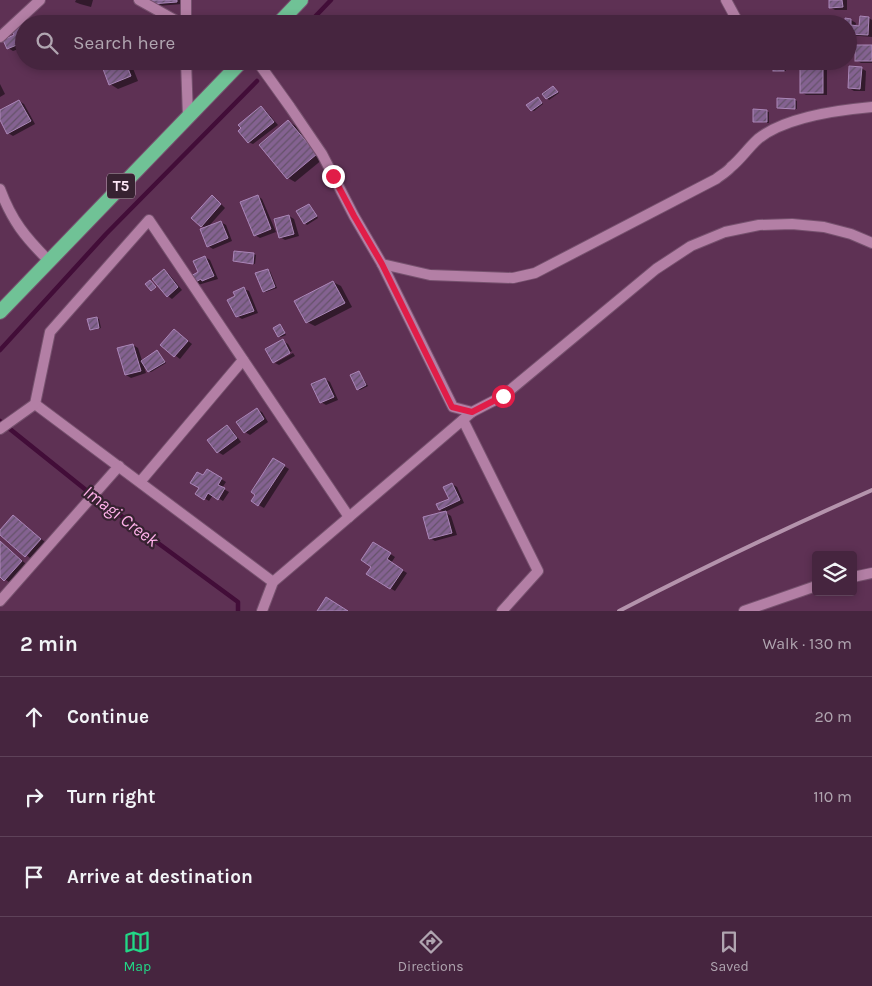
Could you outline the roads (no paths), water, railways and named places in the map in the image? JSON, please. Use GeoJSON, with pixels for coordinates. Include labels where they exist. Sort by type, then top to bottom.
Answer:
{"type":"FeatureCollection","features":[{"type":"Feature","properties":{"kind":"highway"},"geometry":{"type":"LineString","coordinates":[[287,15],[301,0]]}},
{"type":"Feature","properties":{"kind":"highway","name":"T5"},"geometry":{"type":"LineString","coordinates":[[0,312],[233,70]]}},
{"type":"Feature","properties":{"kind":"street"},"geometry":{"type":"LineString","coordinates":[[24,15],[40,0]]}},
{"type":"Feature","properties":{"kind":"street"},"geometry":{"type":"LineString","coordinates":[[140,0],[166,15]]}},
{"type":"Feature","properties":{"kind":"street"},"geometry":{"type":"LineString","coordinates":[[186,0],[186,15]]}},
{"type":"Feature","properties":{"kind":"street"},"geometry":{"type":"LineString","coordinates":[[726,0],[734,15]]}},
{"type":"Feature","properties":{"kind":"street"},"geometry":{"type":"LineString","coordinates":[[0,37],[15,23]]}},
{"type":"Feature","properties":{"kind":"street"},"geometry":{"type":"LineString","coordinates":[[186,70],[188,117]]}},
{"type":"Feature","properties":{"kind":"street"},"geometry":{"type":"LineString","coordinates":[[263,70],[322,154],[354,216],[382,264],[452,407],[472,412]]}},
{"type":"Feature","properties":{"kind":"street"},"geometry":{"type":"LineString","coordinates":[[382,264],[430,274],[513,278],[535,273],[716,179],[732,168],[746,150],[759,138],[776,128],[828,112],[872,107]]}},
{"type":"Feature","properties":{"kind":"street"},"geometry":{"type":"LineString","coordinates":[[0,189],[13,220],[25,238],[48,261]]}},
{"type":"Feature","properties":{"kind":"street"},"geometry":{"type":"LineString","coordinates":[[0,429],[35,404],[50,332],[149,220],[349,517]]}},
{"type":"Feature","properties":{"kind":"street"},"geometry":{"type":"LineString","coordinates":[[262,611],[273,582],[472,412],[503,396],[656,268],[691,246],[733,231],[759,225],[792,224],[824,227],[851,234],[872,243]]}},
{"type":"Feature","properties":{"kind":"street"},"geometry":{"type":"LineString","coordinates":[[140,482],[243,360]]}},
{"type":"Feature","properties":{"kind":"street"},"geometry":{"type":"LineString","coordinates":[[35,404],[273,582]]}},
{"type":"Feature","properties":{"kind":"street"},"geometry":{"type":"LineString","coordinates":[[463,420],[538,571],[502,611]]}},
{"type":"Feature","properties":{"kind":"street"},"geometry":{"type":"LineString","coordinates":[[0,601],[118,466]]}},
{"type":"Feature","properties":{"kind":"street"},"geometry":{"type":"LineString","coordinates":[[857,576],[872,573]]}},
{"type":"Feature","properties":{"kind":"street"},"geometry":{"type":"LineString","coordinates":[[744,611],[812,587]]}},
{"type":"Feature","properties":{"kind":"waterway"},"geometry":{"type":"LineString","coordinates":[[317,15],[331,0]]}},
{"type":"Feature","properties":{"kind":"waterway"},"geometry":{"type":"LineString","coordinates":[[0,350],[106,234],[257,81]]}},
{"type":"Feature","properties":{"kind":"waterway","name":"Imagi Creek"},"geometry":{"type":"LineString","coordinates":[[0,421],[86,490],[238,602],[238,611]]}},
{"type":"Feature","properties":{"kind":"railway"},"geometry":{"type":"LineString","coordinates":[[619,611],[681,579],[872,490]]}}]}
